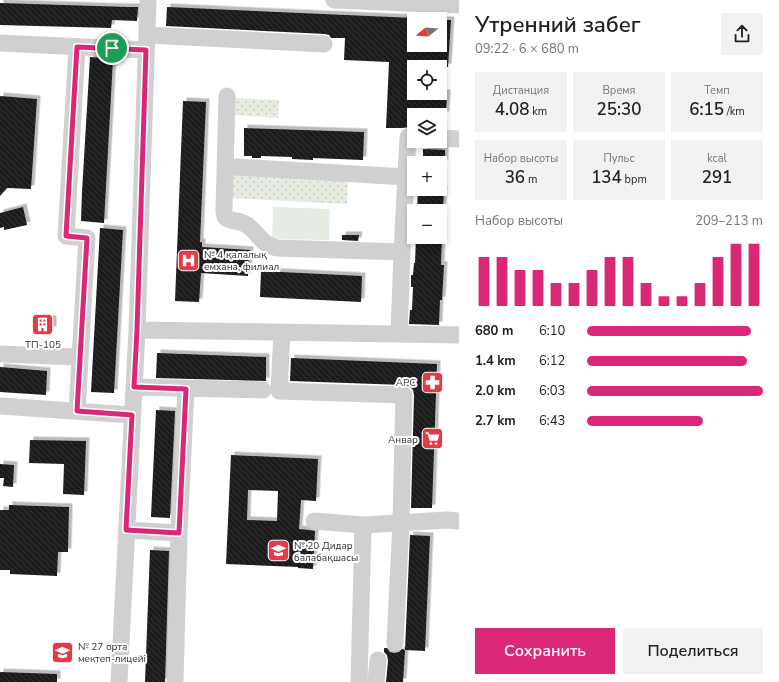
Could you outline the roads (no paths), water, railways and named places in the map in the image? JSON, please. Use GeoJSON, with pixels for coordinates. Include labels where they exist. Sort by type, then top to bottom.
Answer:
{"type":"FeatureCollection","features":[{"type":"Feature","properties":{"kind":"street"},"geometry":{"type":"LineString","coordinates":[[119,682],[137,330],[148,0]]}},
{"type":"Feature","properties":{"kind":"street"},"geometry":{"type":"LineString","coordinates":[[334,0],[459,5]]}},
{"type":"Feature","properties":{"kind":"street"},"geometry":{"type":"LineString","coordinates":[[0,43],[77,47],[147,42],[324,44]]}},
{"type":"Feature","properties":{"kind":"street"},"geometry":{"type":"LineString","coordinates":[[77,47],[66,236],[87,238],[77,411]]}},
{"type":"Feature","properties":{"kind":"street"},"geometry":{"type":"LineString","coordinates":[[227,96],[225,217],[230,221],[243,222],[254,231],[262,241],[277,248],[402,252]]}},
{"type":"Feature","properties":{"kind":"street"},"geometry":{"type":"LineString","coordinates":[[447,138],[459,139]]}},
{"type":"Feature","properties":{"kind":"street"},"geometry":{"type":"LineString","coordinates":[[399,334],[407,148]]}},
{"type":"Feature","properties":{"kind":"street"},"geometry":{"type":"LineString","coordinates":[[236,167],[406,177]]}},
{"type":"Feature","properties":{"kind":"street"},"geometry":{"type":"LineString","coordinates":[[137,330],[459,335]]}},
{"type":"Feature","properties":{"kind":"street"},"geometry":{"type":"LineString","coordinates":[[282,332],[279,391],[404,395],[402,522],[395,644]]}},
{"type":"Feature","properties":{"kind":"street"},"geometry":{"type":"LineString","coordinates":[[0,354],[80,357]]}},
{"type":"Feature","properties":{"kind":"street"},"geometry":{"type":"LineString","coordinates":[[134,387],[262,390]]}},
{"type":"Feature","properties":{"kind":"street"},"geometry":{"type":"LineString","coordinates":[[175,682],[179,533],[186,389]]}},
{"type":"Feature","properties":{"kind":"street"},"geometry":{"type":"LineString","coordinates":[[0,406],[132,415]]}},
{"type":"Feature","properties":{"kind":"street"},"geometry":{"type":"LineString","coordinates":[[314,521],[363,525],[447,520],[459,521]]}},
{"type":"Feature","properties":{"kind":"street"},"geometry":{"type":"LineString","coordinates":[[359,682],[363,525]]}},
{"type":"Feature","properties":{"kind":"street"},"geometry":{"type":"LineString","coordinates":[[126,530],[179,533]]}},
{"type":"Feature","properties":{"kind":"street"},"geometry":{"type":"LineString","coordinates":[[376,682],[378,660]]}},
{"type":"Feature","properties":{"kind":"place","name":"№ 4 қалалық емхана, филиал"},"geometry":{"type":"Point","coordinates":[189,260]}},
{"type":"Feature","properties":{"kind":"place","name":"ТП-105"},"geometry":{"type":"Point","coordinates":[43,324]}},
{"type":"Feature","properties":{"kind":"place","name":"АРС"},"geometry":{"type":"Point","coordinates":[432,382]}},
{"type":"Feature","properties":{"kind":"place","name":"Анвар"},"geometry":{"type":"Point","coordinates":[433,439]}},
{"type":"Feature","properties":{"kind":"place","name":"№ 20 Дидар балабақшасы"},"geometry":{"type":"Point","coordinates":[279,551]}},
{"type":"Feature","properties":{"kind":"place","name":"№ 27 орта мектеп-лицейі"},"geometry":{"type":"Point","coordinates":[63,652]}}]}
